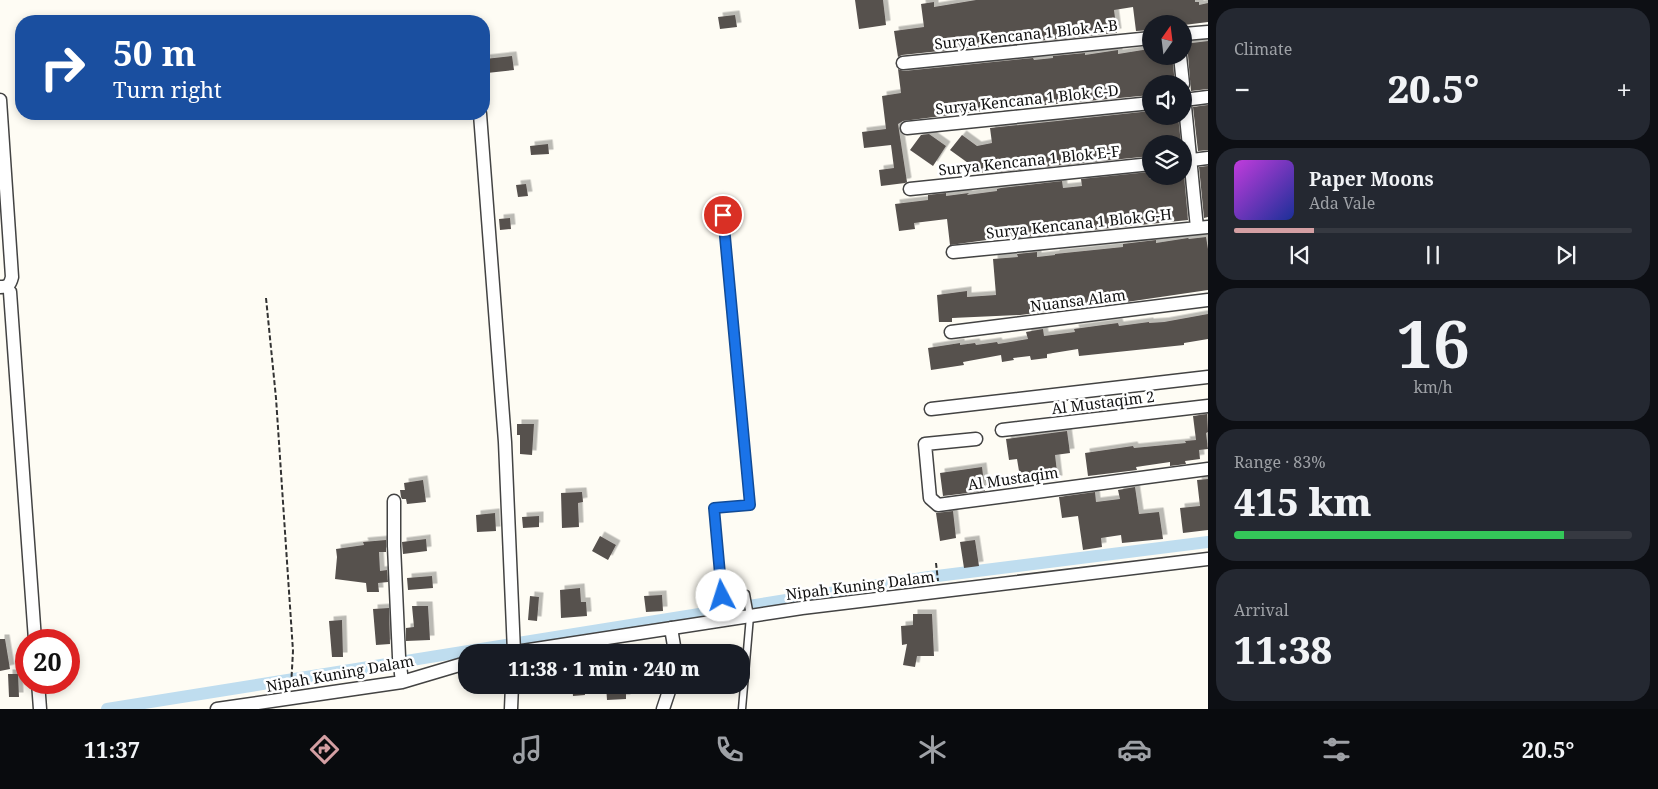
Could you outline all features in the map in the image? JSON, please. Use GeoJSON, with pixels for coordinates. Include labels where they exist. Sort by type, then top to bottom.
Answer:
{"type":"FeatureCollection","features":[{"type":"Feature","properties":{"kind":"street"},"geometry":{"type":"LineString","coordinates":[[1192,33],[1208,32]]}},
{"type":"Feature","properties":{"kind":"street","name":"Surya Kencana 1 Blok A-B"},"geometry":{"type":"LineString","coordinates":[[903,63],[1142,39]]}},
{"type":"Feature","properties":{"kind":"street"},"geometry":{"type":"LineString","coordinates":[[1192,99],[1208,97]]}},
{"type":"Feature","properties":{"kind":"street"},"geometry":{"type":"LineString","coordinates":[[0,100],[12,277],[11,284],[5,290],[34,629]]}},
{"type":"Feature","properties":{"kind":"street","name":"Surya Kencana 1 Blok C-D"},"geometry":{"type":"LineString","coordinates":[[907,128],[1142,104]]}},
{"type":"Feature","properties":{"kind":"street"},"geometry":{"type":"LineString","coordinates":[[480,120],[505,442],[514,644]]}},
{"type":"Feature","properties":{"kind":"street"},"geometry":{"type":"LineString","coordinates":[[1192,160],[1208,158]]}},
{"type":"Feature","properties":{"kind":"street","name":"Surya Kencana 1 Blok E-F"},"geometry":{"type":"LineString","coordinates":[[910,189],[1142,165]]}},
{"type":"Feature","properties":{"kind":"street"},"geometry":{"type":"LineString","coordinates":[[1192,182],[1202,227]]}},
{"type":"Feature","properties":{"kind":"street","name":"Surya Kencana 1 Blok G-H"},"geometry":{"type":"LineString","coordinates":[[953,252],[1202,227]]}},
{"type":"Feature","properties":{"kind":"street","name":"Nuansa Alam"},"geometry":{"type":"LineString","coordinates":[[951,332],[1208,300]]}},
{"type":"Feature","properties":{"kind":"street"},"geometry":{"type":"LineString","coordinates":[[931,409],[1208,378]]}},
{"type":"Feature","properties":{"kind":"street","name":"Al Mustaqim 2"},"geometry":{"type":"LineString","coordinates":[[1002,430],[1208,406]]}},
{"type":"Feature","properties":{"kind":"street","name":"Al Mustaqim"},"geometry":{"type":"LineString","coordinates":[[976,438],[925,444],[930,498],[938,505],[1208,469]]}},
{"type":"Feature","properties":{"kind":"street"},"geometry":{"type":"LineString","coordinates":[[394,501],[401,676]]}},
{"type":"Feature","properties":{"kind":"street","name":"Nipah Kuning Dalam"},"geometry":{"type":"LineString","coordinates":[[545,644],[671,628],[749,615],[1208,559]]}},
{"type":"Feature","properties":{"kind":"street"},"geometry":{"type":"LineString","coordinates":[[671,628],[673,644]]}},
{"type":"Feature","properties":{"kind":"street","name":"Nipah Kuning Dalam"},"geometry":{"type":"LineString","coordinates":[[217,709],[264,706],[458,665]]}},
{"type":"Feature","properties":{"kind":"street"},"geometry":{"type":"LineString","coordinates":[[39,694],[40,709]]}},
{"type":"Feature","properties":{"kind":"street"},"geometry":{"type":"LineString","coordinates":[[511,709],[512,694]]}},
{"type":"Feature","properties":{"kind":"street"},"geometry":{"type":"LineString","coordinates":[[663,709],[667,694]]}},
{"type":"Feature","properties":{"kind":"lane"},"geometry":{"type":"LineString","coordinates":[[723,215],[750,505],[714,508],[722,596],[746,594],[749,615],[742,709]]}},
{"type":"Feature","properties":{"kind":"path"},"geometry":{"type":"LineString","coordinates":[[266,298],[276,398],[293,651],[290,691]]}},
{"type":"Feature","properties":{"kind":"path"},"geometry":{"type":"LineString","coordinates":[[936,563],[937,574]]}},
{"type":"Feature","properties":{"kind":"building"},"geometry":{"type":"Polygon","coordinates":[[[855,0],[883,0],[886,25],[859,29],[855,0]]]}},
{"type":"Feature","properties":{"kind":"building"},"geometry":{"type":"Polygon","coordinates":[[[976,0],[1195,0],[1195,2],[1199,2],[1199,5],[1208,3],[1208,22],[1192,24],[1192,15],[1142,15],[1142,31],[1136,31],[1133,7],[1114,10],[1117,33],[1050,40],[1016,41],[1016,43],[902,55],[898,57],[894,31],[924,27],[921,4],[934,2],[934,7],[976,0]]]}},
{"type":"Feature","properties":{"kind":"building"},"geometry":{"type":"Polygon","coordinates":[[[735,15],[737,27],[720,29],[718,17],[735,15]]]}},
{"type":"Feature","properties":{"kind":"building"},"geometry":{"type":"Polygon","coordinates":[[[1208,41],[1208,89],[1192,91],[1192,75],[1190,75],[1189,65],[1192,65],[1192,43],[1208,41]]]}},
{"type":"Feature","properties":{"kind":"building"},"geometry":{"type":"Polygon","coordinates":[[[1118,50],[1118,54],[1142,50],[1142,65],[1173,65],[1174,75],[1142,75],[1142,96],[974,112],[903,121],[898,124],[907,182],[881,186],[879,170],[894,168],[891,145],[864,148],[862,132],[886,129],[882,96],[901,93],[898,69],[904,71],[1033,58],[1034,60],[1053,58],[1053,56],[1085,53],[1085,55],[1118,50]]]}},
{"type":"Feature","properties":{"kind":"building"},"geometry":{"type":"Polygon","coordinates":[[[512,56],[514,70],[490,73],[490,58],[512,56]]]}},
{"type":"Feature","properties":{"kind":"building"},"geometry":{"type":"Polygon","coordinates":[[[1208,105],[1208,150],[1198,151],[1193,107],[1208,105]]]}},
{"type":"Feature","properties":{"kind":"building"},"geometry":{"type":"Polygon","coordinates":[[[1142,112],[1142,125],[1179,125],[1180,135],[1142,135],[1142,157],[996,172],[995,158],[982,173],[950,150],[962,135],[977,146],[992,143],[990,128],[1142,112]]]}},
{"type":"Feature","properties":{"kind":"building"},"geometry":{"type":"Polygon","coordinates":[[[929,134],[946,146],[933,166],[910,150],[921,135],[929,134]]]}},
{"type":"Feature","properties":{"kind":"building"},"geometry":{"type":"Polygon","coordinates":[[[548,144],[549,154],[531,155],[530,146],[548,144]]]}},
{"type":"Feature","properties":{"kind":"building"},"geometry":{"type":"Polygon","coordinates":[[[1208,166],[1208,217],[1204,218],[1199,167],[1208,166]]]}},
{"type":"Feature","properties":{"kind":"building"},"geometry":{"type":"Polygon","coordinates":[[[1142,173],[1142,185],[1185,185],[1188,220],[1016,238],[1016,236],[950,245],[947,219],[914,223],[915,229],[899,231],[895,204],[928,200],[928,195],[946,193],[946,196],[969,193],[967,195],[997,191],[997,189],[1001,188],[1062,181],[1063,188],[1082,186],[1081,179],[1142,173]]]}},
{"type":"Feature","properties":{"kind":"building"},"geometry":{"type":"Polygon","coordinates":[[[526,184],[528,196],[518,197],[516,185],[526,184]]]}},
{"type":"Feature","properties":{"kind":"building"},"geometry":{"type":"Polygon","coordinates":[[[510,218],[511,229],[500,230],[499,219],[510,218]]]}},
{"type":"Feature","properties":{"kind":"building"},"geometry":{"type":"Polygon","coordinates":[[[1206,237],[1208,249],[1208,290],[1106,305],[1076,306],[1076,308],[1020,315],[952,318],[952,322],[939,322],[937,295],[967,291],[967,297],[996,295],[993,259],[1018,257],[1017,254],[1037,252],[1037,257],[1123,247],[1123,244],[1156,240],[1156,243],[1206,237]]]}},
{"type":"Feature","properties":{"kind":"building"},"geometry":{"type":"Polygon","coordinates":[[[1208,314],[1208,339],[1184,343],[1184,345],[1079,356],[1078,349],[1047,354],[1047,358],[1031,360],[1030,356],[1013,358],[1014,360],[1002,362],[1001,355],[963,362],[964,365],[931,370],[928,348],[960,343],[960,345],[997,342],[998,344],[1028,339],[1026,332],[1043,329],[1044,336],[1075,332],[1074,329],[1103,325],[1118,323],[1119,326],[1164,322],[1208,314]]]}},
{"type":"Feature","properties":{"kind":"building"},"geometry":{"type":"Polygon","coordinates":[[[1207,414],[1208,432],[1206,433],[1208,449],[1199,450],[1200,459],[1185,461],[1186,464],[1170,466],[1170,462],[1136,467],[1137,470],[1088,476],[1085,453],[1133,446],[1134,448],[1186,443],[1185,441],[1196,440],[1193,416],[1207,414]]]}},
{"type":"Feature","properties":{"kind":"building"},"geometry":{"type":"Polygon","coordinates":[[[517,424],[534,424],[532,455],[520,454],[520,435],[517,435],[517,424]]]}},
{"type":"Feature","properties":{"kind":"building"},"geometry":{"type":"Polygon","coordinates":[[[1067,431],[1070,453],[1055,455],[1058,480],[1021,483],[1017,459],[1009,460],[1006,439],[1067,431]]]}},
{"type":"Feature","properties":{"kind":"building"},"geometry":{"type":"Polygon","coordinates":[[[982,467],[985,491],[943,496],[940,473],[982,467]]]}},
{"type":"Feature","properties":{"kind":"building"},"geometry":{"type":"Polygon","coordinates":[[[1208,479],[1208,530],[1183,533],[1180,508],[1200,506],[1197,480],[1208,479]]]}},
{"type":"Feature","properties":{"kind":"building"},"geometry":{"type":"Polygon","coordinates":[[[423,480],[426,502],[407,504],[406,499],[401,497],[400,490],[405,490],[404,483],[423,480]]]}},
{"type":"Feature","properties":{"kind":"building"},"geometry":{"type":"Polygon","coordinates":[[[1135,487],[1139,514],[1159,512],[1163,539],[1122,543],[1121,535],[1101,538],[1102,547],[1083,550],[1078,516],[1062,518],[1059,497],[1095,492],[1096,502],[1120,499],[1118,490],[1135,487]]]}},
{"type":"Feature","properties":{"kind":"building"},"geometry":{"type":"Polygon","coordinates":[[[582,492],[583,502],[578,503],[579,527],[562,528],[561,493],[582,492]]]}},
{"type":"Feature","properties":{"kind":"building"},"geometry":{"type":"Polygon","coordinates":[[[953,511],[956,538],[940,541],[936,513],[953,511]]]}},
{"type":"Feature","properties":{"kind":"building"},"geometry":{"type":"Polygon","coordinates":[[[495,513],[496,531],[477,532],[476,515],[495,513]]]}},
{"type":"Feature","properties":{"kind":"building"},"geometry":{"type":"Polygon","coordinates":[[[539,516],[539,527],[523,528],[522,517],[539,516]]]}},
{"type":"Feature","properties":{"kind":"building"},"geometry":{"type":"Polygon","coordinates":[[[600,536],[616,545],[608,560],[592,551],[600,536]]]}},
{"type":"Feature","properties":{"kind":"building"},"geometry":{"type":"Polygon","coordinates":[[[426,539],[427,551],[403,554],[402,542],[426,539]]]}},
{"type":"Feature","properties":{"kind":"building"},"geometry":{"type":"Polygon","coordinates":[[[386,540],[386,552],[379,552],[380,571],[387,570],[388,582],[378,583],[379,592],[367,592],[366,583],[335,579],[336,549],[364,545],[363,542],[386,540]]]}},
{"type":"Feature","properties":{"kind":"building"},"geometry":{"type":"Polygon","coordinates":[[[975,540],[979,566],[964,568],[960,542],[975,540]]]}},
{"type":"Feature","properties":{"kind":"building"},"geometry":{"type":"Polygon","coordinates":[[[432,576],[433,588],[408,590],[407,578],[432,576]]]}},
{"type":"Feature","properties":{"kind":"building"},"geometry":{"type":"Polygon","coordinates":[[[580,588],[581,602],[586,602],[587,616],[561,618],[560,590],[580,588]]]}},
{"type":"Feature","properties":{"kind":"building"},"geometry":{"type":"Polygon","coordinates":[[[662,595],[663,611],[646,612],[644,596],[662,595]]]}},
{"type":"Feature","properties":{"kind":"building"},"geometry":{"type":"Polygon","coordinates":[[[530,596],[539,597],[537,621],[528,620],[530,596]]]}},
{"type":"Feature","properties":{"kind":"building"},"geometry":{"type":"Polygon","coordinates":[[[412,606],[428,606],[430,640],[406,641],[406,628],[414,627],[412,606]]]}},
{"type":"Feature","properties":{"kind":"building"},"geometry":{"type":"Polygon","coordinates":[[[389,608],[390,644],[376,645],[373,609],[389,608]]]}},
{"type":"Feature","properties":{"kind":"building"},"geometry":{"type":"Polygon","coordinates":[[[913,614],[932,614],[934,656],[917,656],[915,667],[903,665],[907,644],[902,645],[901,626],[913,625],[913,614]]]}},
{"type":"Feature","properties":{"kind":"building"},"geometry":{"type":"Polygon","coordinates":[[[342,620],[343,657],[332,657],[329,621],[342,620]]]}},
{"type":"Feature","properties":{"kind":"building"},"geometry":{"type":"Polygon","coordinates":[[[0,639],[5,639],[10,669],[0,671],[0,639]]]}},
{"type":"Feature","properties":{"kind":"building"},"geometry":{"type":"Polygon","coordinates":[[[8,674],[15,674],[15,694],[19,694],[19,697],[9,697],[8,674]]]}},
{"type":"Feature","properties":{"kind":"building"},"geometry":{"type":"Polygon","coordinates":[[[573,694],[585,694],[585,695],[573,696],[573,694]]]}},
{"type":"Feature","properties":{"kind":"building"},"geometry":{"type":"Polygon","coordinates":[[[607,694],[626,694],[626,699],[607,700],[607,694]]]}},
{"type":"Feature","properties":{"kind":"waterway"},"geometry":{"type":"LineString","coordinates":[[107,709],[929,577],[1208,542]]}},
{"type":"Feature","properties":{"kind":"route"},"geometry":{"type":"LineString","coordinates":[[722,596],[714,508],[750,505],[723,215]]}}]}
